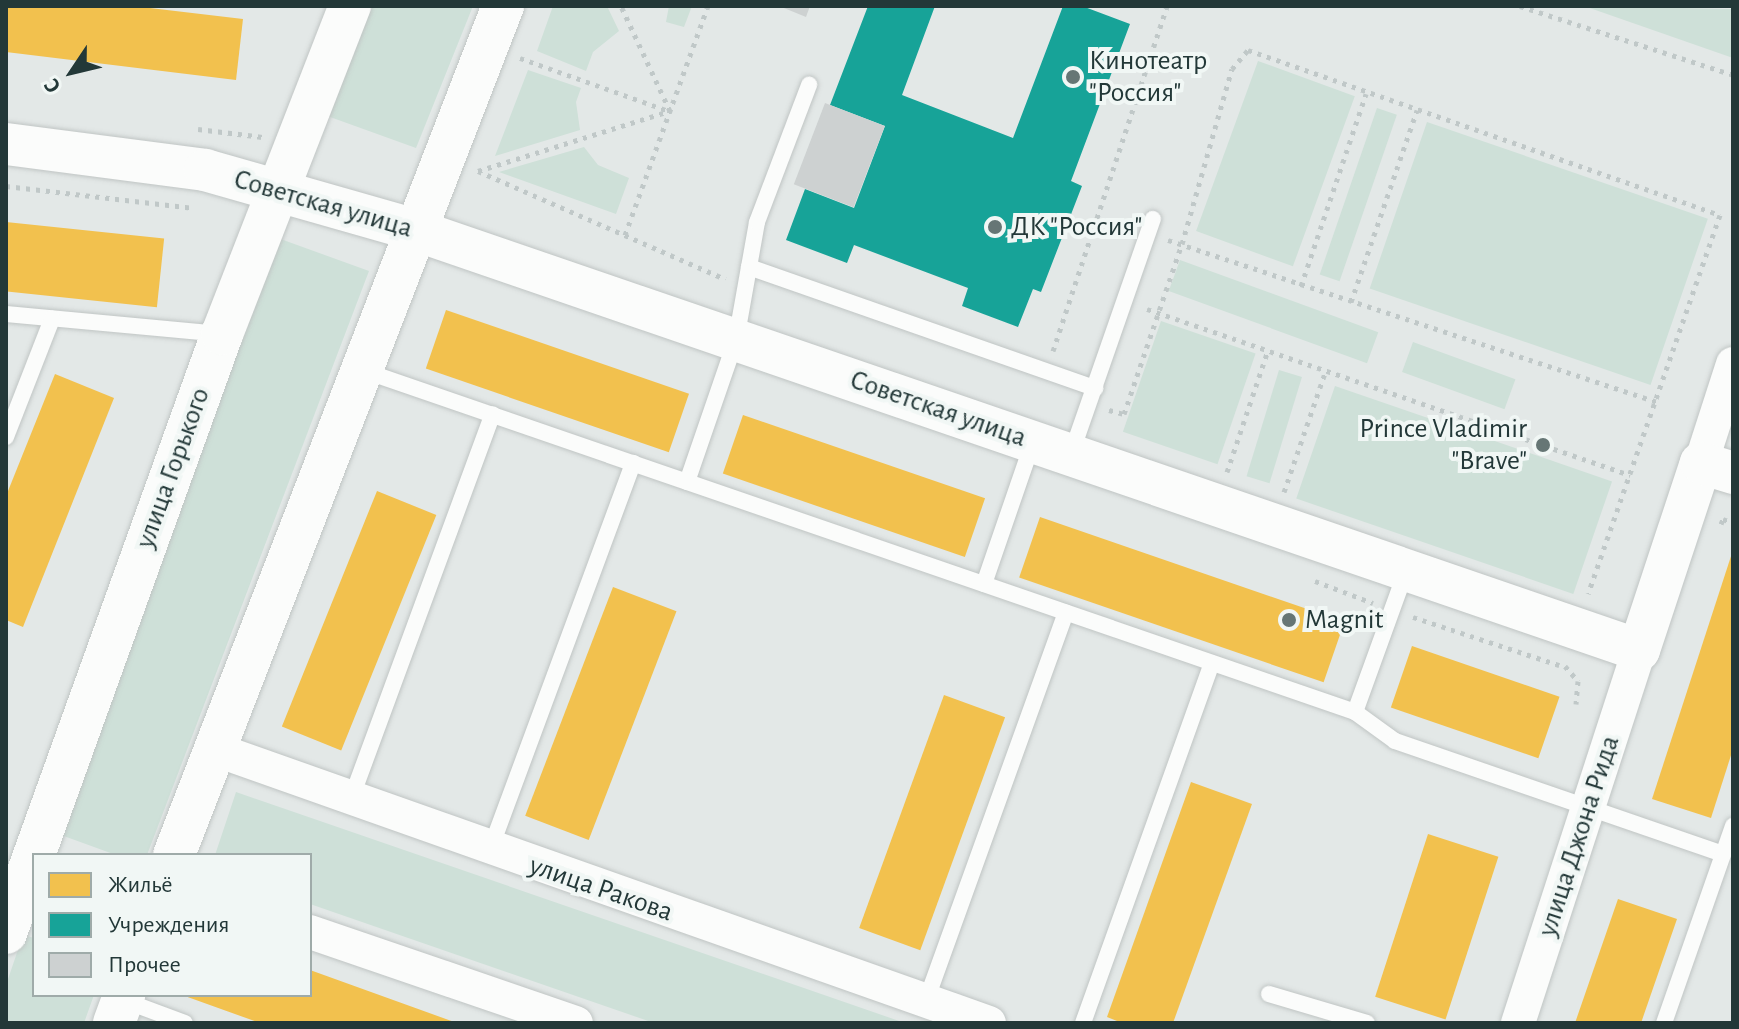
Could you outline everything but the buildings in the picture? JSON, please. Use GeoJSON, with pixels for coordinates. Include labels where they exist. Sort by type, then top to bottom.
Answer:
{"type":"FeatureCollection","features":[{"type":"Feature","properties":{"kind":"street","name":"улица Горького"},"geometry":{"type":"LineString","coordinates":[[35,853],[222,334],[350,6]]}},
{"type":"Feature","properties":{"kind":"street"},"geometry":{"type":"LineString","coordinates":[[175,853],[503,6]]}},
{"type":"Feature","properties":{"kind":"street","name":"Советская улица"},"geometry":{"type":"LineString","coordinates":[[6,144],[205,170],[277,188],[415,230],[1406,569],[1570,647],[1639,650]]}},
{"type":"Feature","properties":{"kind":"street"},"geometry":{"type":"LineString","coordinates":[[1639,650],[1717,468],[1733,364]]}},
{"type":"Feature","properties":{"kind":"street","name":"улица Джона Рида"},"geometry":{"type":"LineString","coordinates":[[1518,1023],[1639,650]]}},
{"type":"Feature","properties":{"kind":"street","name":"улица Ракова"},"geometry":{"type":"LineString","coordinates":[[214,749],[490,850],[989,1023]]}},
{"type":"Feature","properties":{"kind":"street","name":"улица Горького"},"geometry":{"type":"LineString","coordinates":[[6,933],[32,861]]}},
{"type":"Feature","properties":{"kind":"street"},"geometry":{"type":"LineString","coordinates":[[312,933],[576,1023]]}},
{"type":"Feature","properties":{"kind":"lane"},"geometry":{"type":"LineString","coordinates":[[687,482],[736,340],[757,222],[809,85]]}},
{"type":"Feature","properties":{"kind":"lane"},"geometry":{"type":"LineString","coordinates":[[984,584],[1052,447],[1089,405],[1150,226]]}},
{"type":"Feature","properties":{"kind":"lane"},"geometry":{"type":"LineString","coordinates":[[749,267],[1095,388]]}},
{"type":"Feature","properties":{"kind":"lane"},"geometry":{"type":"LineString","coordinates":[[6,314],[222,334]]}},
{"type":"Feature","properties":{"kind":"lane"},"geometry":{"type":"LineString","coordinates":[[6,437],[52,319]]}},
{"type":"Feature","properties":{"kind":"lane"},"geometry":{"type":"LineString","coordinates":[[361,369],[1355,712],[1395,741],[1723,854]]}},
{"type":"Feature","properties":{"kind":"lane"},"geometry":{"type":"LineString","coordinates":[[350,800],[493,414]]}},
{"type":"Feature","properties":{"kind":"lane"},"geometry":{"type":"LineString","coordinates":[[490,850],[633,463]]}},
{"type":"Feature","properties":{"kind":"lane"},"geometry":{"type":"LineString","coordinates":[[1355,712],[1406,569]]}},
{"type":"Feature","properties":{"kind":"lane"},"geometry":{"type":"LineString","coordinates":[[926,1001],[1066,612]]}},
{"type":"Feature","properties":{"kind":"lane"},"geometry":{"type":"LineString","coordinates":[[1083,1023],[1212,663]]}},
{"type":"Feature","properties":{"kind":"lane"},"geometry":{"type":"LineString","coordinates":[[1664,1023],[1733,826]]}},
{"type":"Feature","properties":{"kind":"lane"},"geometry":{"type":"LineString","coordinates":[[1269,994],[1367,1023]]}},
{"type":"Feature","properties":{"kind":"lane"},"geometry":{"type":"LineString","coordinates":[[120,1006],[185,1023]]}},
{"type":"Feature","properties":{"kind":"path"},"geometry":{"type":"LineString","coordinates":[[621,6],[670,111]]}},
{"type":"Feature","properties":{"kind":"path"},"geometry":{"type":"LineString","coordinates":[[625,235],[709,6]]}},
{"type":"Feature","properties":{"kind":"path"},"geometry":{"type":"LineString","coordinates":[[1046,371],[1167,6]]}},
{"type":"Feature","properties":{"kind":"path"},"geometry":{"type":"LineString","coordinates":[[1520,6],[1733,75]]}},
{"type":"Feature","properties":{"kind":"path"},"geometry":{"type":"LineString","coordinates":[[515,72],[525,45]]}},
{"type":"Feature","properties":{"kind":"path"},"geometry":{"type":"LineString","coordinates":[[1089,405],[1124,414],[1182,244],[1232,69],[1248,50],[1366,94],[1720,215],[1570,647],[1578,681],[1576,704]]}},
{"type":"Feature","properties":{"kind":"path"},"geometry":{"type":"LineString","coordinates":[[520,58],[670,111]]}},
{"type":"Feature","properties":{"kind":"path"},"geometry":{"type":"LineString","coordinates":[[1301,286],[1366,94]]}},
{"type":"Feature","properties":{"kind":"path"},"geometry":{"type":"LineString","coordinates":[[1351,302],[1417,110]]}},
{"type":"Feature","properties":{"kind":"path"},"geometry":{"type":"LineString","coordinates":[[477,171],[670,111]]}},
{"type":"Feature","properties":{"kind":"path"},"geometry":{"type":"LineString","coordinates":[[477,171],[483,157]]}},
{"type":"Feature","properties":{"kind":"path"},"geometry":{"type":"LineString","coordinates":[[477,171],[746,288]]}},
{"type":"Feature","properties":{"kind":"path"},"geometry":{"type":"LineString","coordinates":[[6,186],[202,210]]}},
{"type":"Feature","properties":{"kind":"path"},"geometry":{"type":"LineString","coordinates":[[1150,226],[1182,244],[1301,286],[1657,402]]}},
{"type":"Feature","properties":{"kind":"path"},"geometry":{"type":"LineString","coordinates":[[1125,301],[1630,475]]}},
{"type":"Feature","properties":{"kind":"path"},"geometry":{"type":"LineString","coordinates":[[1216,503],[1268,350]]}},
{"type":"Feature","properties":{"kind":"path"},"geometry":{"type":"LineString","coordinates":[[1274,523],[1326,370]]}},
{"type":"Feature","properties":{"kind":"path"},"geometry":{"type":"LineString","coordinates":[[1723,519],[1733,523]]}},
{"type":"Feature","properties":{"kind":"path"},"geometry":{"type":"LineString","coordinates":[[1304,577],[1391,610],[1570,647]]}},
{"type":"Feature","properties":{"kind":"shaded area"},"geometry":{"type":"Polygon","coordinates":[[[362,6],[473,6],[416,148],[319,113],[362,6]]]}},
{"type":"Feature","properties":{"kind":"shaded area"},"geometry":{"type":"Polygon","coordinates":[[[553,6],[607,6],[619,31],[593,52],[586,71],[537,51],[553,6]]]}},
{"type":"Feature","properties":{"kind":"shaded area"},"geometry":{"type":"Polygon","coordinates":[[[669,6],[692,6],[684,27],[666,22],[669,6]]]}},
{"type":"Feature","properties":{"kind":"shaded area"},"geometry":{"type":"Polygon","coordinates":[[[1584,6],[1733,9],[1733,58],[1584,6]]]}},
{"type":"Feature","properties":{"kind":"shaded area"},"geometry":{"type":"Polygon","coordinates":[[[1258,61],[1355,96],[1293,266],[1196,231],[1258,61]]]}},
{"type":"Feature","properties":{"kind":"shaded area"},"geometry":{"type":"Polygon","coordinates":[[[528,70],[581,88],[576,102],[580,130],[495,156],[528,70]]]}},
{"type":"Feature","properties":{"kind":"shaded area"},"geometry":{"type":"Polygon","coordinates":[[[1377,108],[1397,115],[1340,281],[1320,274],[1377,108]]]}},
{"type":"Feature","properties":{"kind":"shaded area"},"geometry":{"type":"Polygon","coordinates":[[[1427,122],[1708,219],[1651,385],[1370,288],[1427,122]]]}},
{"type":"Feature","properties":{"kind":"shaded area"},"geometry":{"type":"Polygon","coordinates":[[[584,147],[598,165],[629,178],[616,214],[499,172],[584,147]]]}},
{"type":"Feature","properties":{"kind":"shaded area"},"geometry":{"type":"Polygon","coordinates":[[[275,237],[369,271],[148,853],[110,853],[61,835],[275,237]]]}},
{"type":"Feature","properties":{"kind":"shaded area"},"geometry":{"type":"Polygon","coordinates":[[[1180,260],[1378,332],[1367,363],[1169,291],[1180,260]]]}},
{"type":"Feature","properties":{"kind":"shaded area"},"geometry":{"type":"Polygon","coordinates":[[[1161,321],[1256,354],[1217,464],[1123,432],[1161,321]]]}},
{"type":"Feature","properties":{"kind":"shaded area"},"geometry":{"type":"Polygon","coordinates":[[[1413,342],[1515,379],[1504,409],[1402,372],[1413,342]]]}},
{"type":"Feature","properties":{"kind":"shaded area"},"geometry":{"type":"Polygon","coordinates":[[[1279,370],[1302,377],[1269,483],[1247,476],[1279,370]]]}},
{"type":"Feature","properties":{"kind":"shaded area"},"geometry":{"type":"Polygon","coordinates":[[[1335,386],[1612,481],[1573,594],[1296,499],[1335,386]]]}},
{"type":"Feature","properties":{"kind":"shaded area"},"geometry":{"type":"Polygon","coordinates":[[[236,792],[905,1023],[654,1023],[312,905],[312,853],[216,853],[236,792]]]}},
{"type":"Feature","properties":{"kind":"shaded area"},"geometry":{"type":"Polygon","coordinates":[[[23,935],[32,937],[32,997],[93,997],[84,1023],[6,1023],[6,985],[23,935]]]}},
{"type":"Feature","properties":{"kind":"place","name":"Кинотеатр \"Россия\""},"geometry":{"type":"Point","coordinates":[1073,77]}},
{"type":"Feature","properties":{"kind":"place","name":"ДК \"Россия\""},"geometry":{"type":"Point","coordinates":[995,227]}},
{"type":"Feature","properties":{"kind":"place","name":"Prince Vladimir \"Brave\""},"geometry":{"type":"Point","coordinates":[1543,445]}},
{"type":"Feature","properties":{"kind":"place","name":"Magnit"},"geometry":{"type":"Point","coordinates":[1289,620]}}]}
